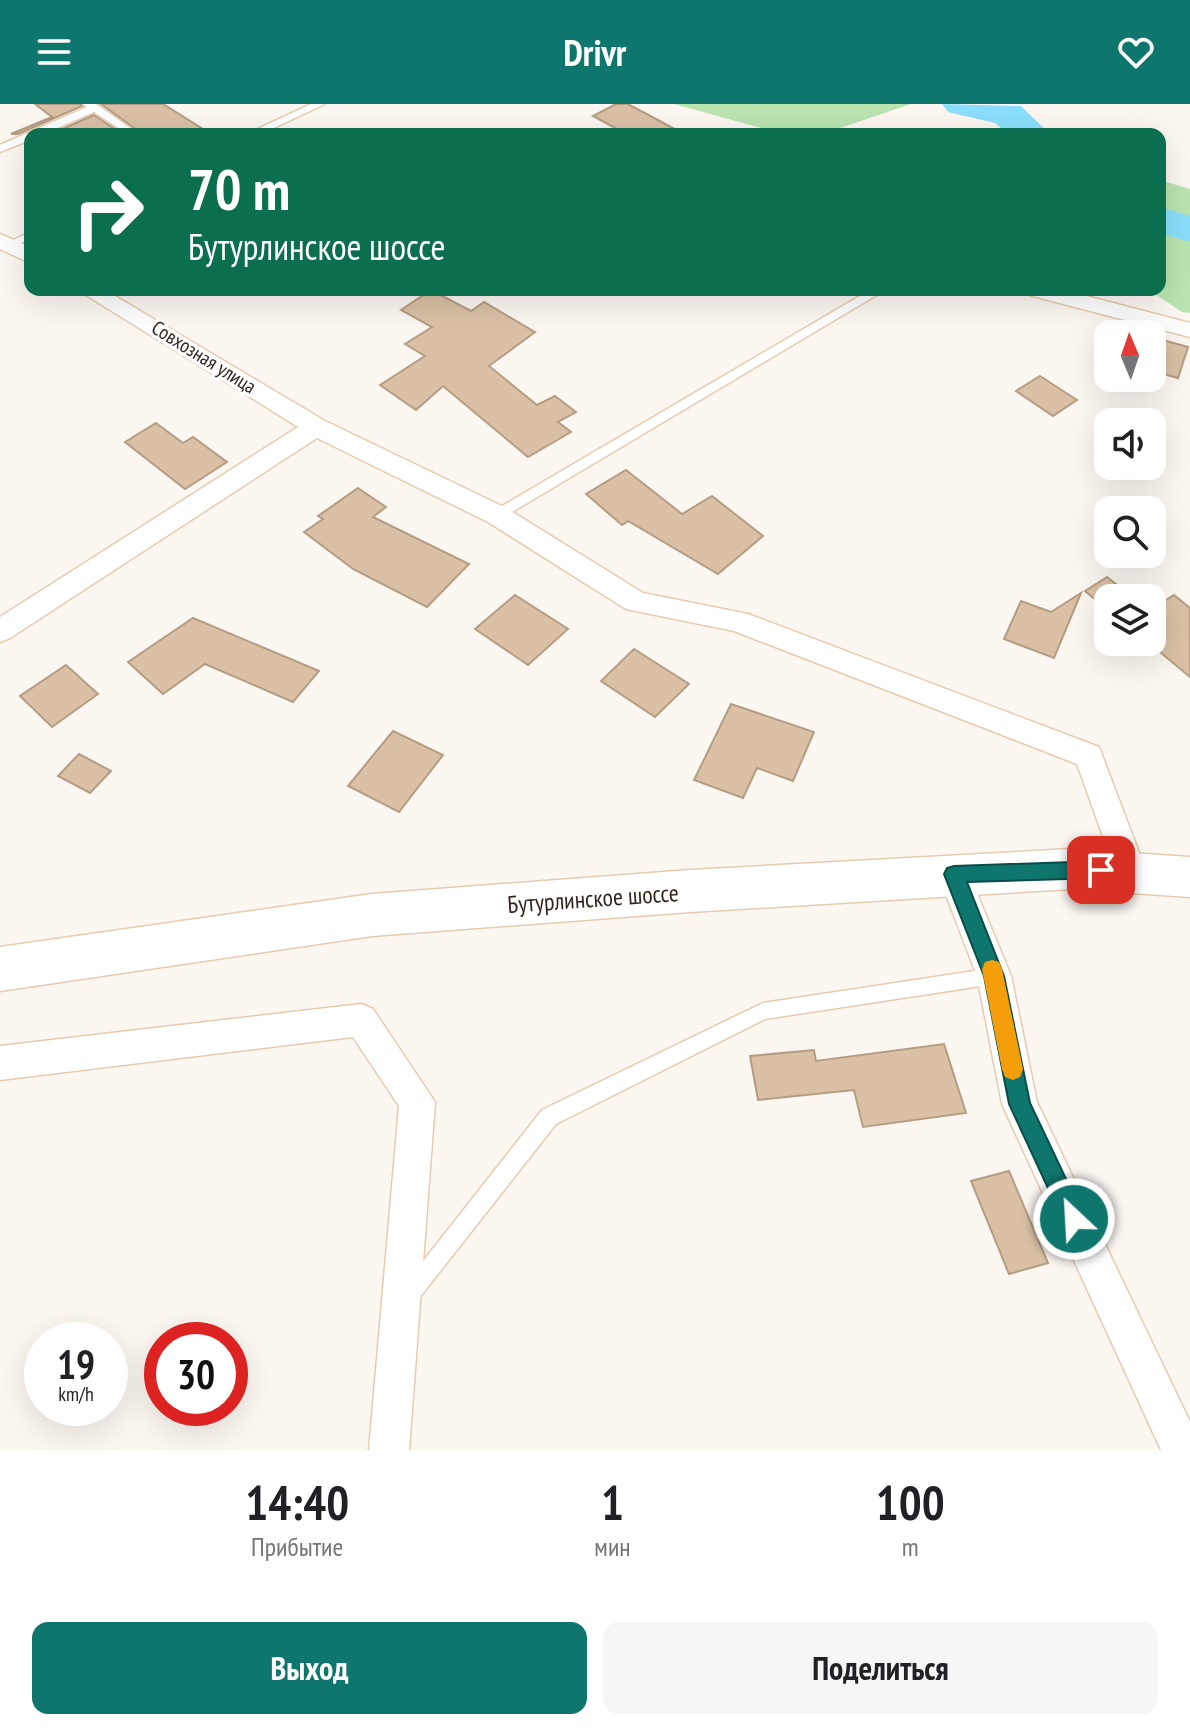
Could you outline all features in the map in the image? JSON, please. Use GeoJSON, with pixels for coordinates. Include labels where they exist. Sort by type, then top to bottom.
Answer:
{"type":"FeatureCollection","features":[{"type":"Feature","properties":{"kind":"main road","name":"Бутурлинское шоссе"},"geometry":{"type":"LineString","coordinates":[[0,969],[372,915],[954,874],[1072,869],[1190,877]]}},
{"type":"Feature","properties":{"kind":"street"},"geometry":{"type":"LineString","coordinates":[[5,242],[24,253]]}},
{"type":"Feature","properties":{"kind":"street","name":"Совхозная улица"},"geometry":{"type":"LineString","coordinates":[[99,296],[316,427],[497,515],[636,602],[738,621],[1089,756],[1130,871]]}},
{"type":"Feature","properties":{"kind":"street"},"geometry":{"type":"LineString","coordinates":[[1060,296],[1190,330]]}},
{"type":"Feature","properties":{"kind":"street"},"geometry":{"type":"LineString","coordinates":[[0,631],[316,427]]}},
{"type":"Feature","properties":{"kind":"street"},"geometry":{"type":"LineString","coordinates":[[954,874],[994,976],[1020,1104],[1182,1450]]}},
{"type":"Feature","properties":{"kind":"street"},"geometry":{"type":"LineString","coordinates":[[0,1063],[361,1020],[417,1102],[389,1450]]}},
{"type":"Feature","properties":{"kind":"lane"},"geometry":{"type":"LineString","coordinates":[[266,128],[320,104]]}},
{"type":"Feature","properties":{"kind":"lane"},"geometry":{"type":"LineString","coordinates":[[46,128],[92,106],[125,128]]}},
{"type":"Feature","properties":{"kind":"lane"},"geometry":{"type":"LineString","coordinates":[[0,149],[24,138]]}},
{"type":"Feature","properties":{"kind":"lane"},"geometry":{"type":"LineString","coordinates":[[497,515],[869,296]]}},
{"type":"Feature","properties":{"kind":"lane"},"geometry":{"type":"LineString","coordinates":[[401,1306],[549,1117],[763,1011],[994,976]]}},
{"type":"Feature","properties":{"kind":"green space"},"geometry":{"type":"Polygon","coordinates":[[[674,104],[911,104],[840,128],[761,128],[674,104]]]}},
{"type":"Feature","properties":{"kind":"green space"},"geometry":{"type":"Polygon","coordinates":[[[1166,182],[1190,189],[1190,313],[1182,312],[1158,296],[1166,296],[1166,182]]]}},
{"type":"Feature","properties":{"kind":"building"},"geometry":{"type":"Polygon","coordinates":[[[35,104],[82,106],[25,128],[52,117],[35,104]]]}},
{"type":"Feature","properties":{"kind":"building"},"geometry":{"type":"Polygon","coordinates":[[[101,104],[163,104],[201,128],[134,128],[101,104]]]}},
{"type":"Feature","properties":{"kind":"building"},"geometry":{"type":"Polygon","coordinates":[[[616,104],[628,104],[673,128],[615,128],[593,116],[616,104]]]}},
{"type":"Feature","properties":{"kind":"building"},"geometry":{"type":"Polygon","coordinates":[[[94,115],[113,128],[65,128],[94,115]]]}},
{"type":"Feature","properties":{"kind":"building"},"geometry":{"type":"Polygon","coordinates":[[[422,296],[442,296],[471,311],[484,302],[535,332],[489,366],[537,405],[555,396],[576,412],[558,422],[571,432],[528,457],[443,386],[416,410],[380,385],[425,356],[405,344],[432,327],[401,310],[422,296]]]}},
{"type":"Feature","properties":{"kind":"building"},"geometry":{"type":"Polygon","coordinates":[[[1166,341],[1188,347],[1178,378],[1166,375],[1166,341]]]}},
{"type":"Feature","properties":{"kind":"building"},"geometry":{"type":"Polygon","coordinates":[[[1040,376],[1077,400],[1053,416],[1016,391],[1040,376]]]}},
{"type":"Feature","properties":{"kind":"building"},"geometry":{"type":"Polygon","coordinates":[[[156,423],[183,443],[193,437],[227,462],[185,489],[125,442],[156,423]]]}},
{"type":"Feature","properties":{"kind":"building"},"geometry":{"type":"Polygon","coordinates":[[[626,470],[682,514],[712,496],[763,536],[718,574],[628,521],[622,525],[586,494],[626,470]]]}},
{"type":"Feature","properties":{"kind":"building"},"geometry":{"type":"Polygon","coordinates":[[[358,488],[386,507],[373,517],[469,564],[427,607],[353,569],[304,532],[323,519],[318,516],[358,488]]]}},
{"type":"Feature","properties":{"kind":"building"},"geometry":{"type":"Polygon","coordinates":[[[1107,577],[1116,584],[1096,584],[1107,577]]]}},
{"type":"Feature","properties":{"kind":"building"},"geometry":{"type":"Polygon","coordinates":[[[1094,585],[1094,598],[1085,591],[1094,585]]]}},
{"type":"Feature","properties":{"kind":"building"},"geometry":{"type":"Polygon","coordinates":[[[1081,593],[1054,658],[1004,639],[1021,601],[1051,612],[1081,593]]]}},
{"type":"Feature","properties":{"kind":"building"},"geometry":{"type":"Polygon","coordinates":[[[515,595],[568,629],[528,665],[475,629],[515,595]]]}},
{"type":"Feature","properties":{"kind":"building"},"geometry":{"type":"Polygon","coordinates":[[[1174,595],[1190,608],[1190,677],[1165,656],[1166,600],[1174,595]]]}},
{"type":"Feature","properties":{"kind":"building"},"geometry":{"type":"Polygon","coordinates":[[[193,618],[319,671],[293,702],[205,664],[163,694],[128,662],[193,618]]]}},
{"type":"Feature","properties":{"kind":"building"},"geometry":{"type":"Polygon","coordinates":[[[634,649],[689,684],[655,717],[601,681],[634,649]]]}},
{"type":"Feature","properties":{"kind":"building"},"geometry":{"type":"Polygon","coordinates":[[[66,665],[98,694],[52,727],[20,696],[66,665]]]}},
{"type":"Feature","properties":{"kind":"building"},"geometry":{"type":"Polygon","coordinates":[[[731,704],[814,732],[793,781],[757,768],[743,798],[694,780],[731,704]]]}},
{"type":"Feature","properties":{"kind":"building"},"geometry":{"type":"Polygon","coordinates":[[[393,731],[443,755],[399,812],[348,786],[393,731]]]}},
{"type":"Feature","properties":{"kind":"building"},"geometry":{"type":"Polygon","coordinates":[[[79,754],[111,771],[90,793],[58,776],[79,754]]]}},
{"type":"Feature","properties":{"kind":"building"},"geometry":{"type":"Polygon","coordinates":[[[944,1044],[966,1113],[863,1127],[854,1090],[758,1100],[750,1056],[814,1050],[816,1061],[944,1044]]]}},
{"type":"Feature","properties":{"kind":"building"},"geometry":{"type":"Polygon","coordinates":[[[1009,1171],[1048,1263],[1009,1274],[971,1181],[1009,1171]]]}},
{"type":"Feature","properties":{"kind":"waterway"},"geometry":{"type":"LineString","coordinates":[[961,104],[1008,114],[1024,128]]}},
{"type":"Feature","properties":{"kind":"waterway"},"geometry":{"type":"LineString","coordinates":[[1166,221],[1190,230]]}},
{"type":"Feature","properties":{"kind":"slow traffic"},"geometry":{"type":"LineString","coordinates":[[992,969],[1013,1069]]}},
{"type":"Feature","properties":{"kind":"route"},"geometry":{"type":"LineString","coordinates":[[1074,1219],[1020,1104],[994,976],[954,874],[1101,870]]}}]}
